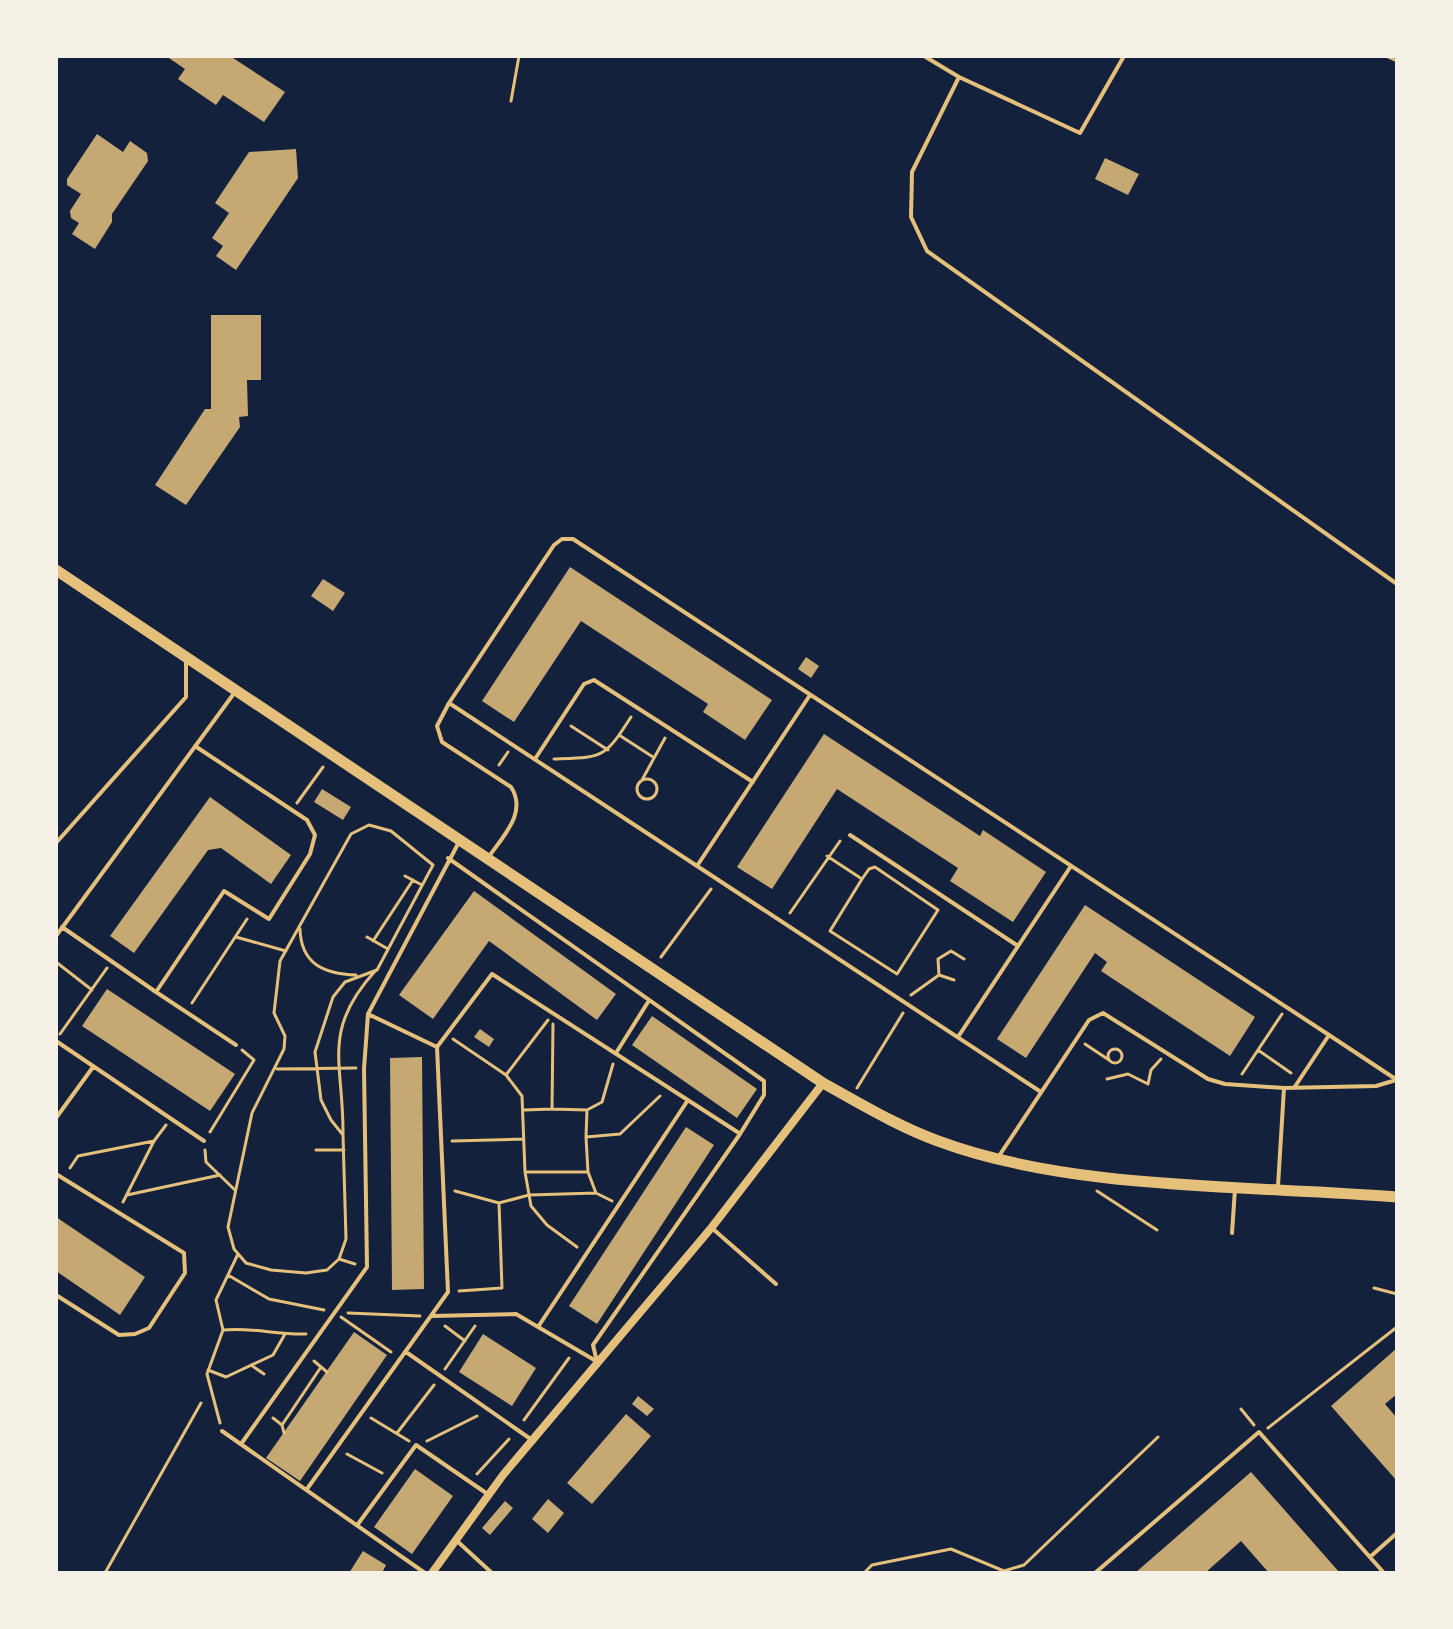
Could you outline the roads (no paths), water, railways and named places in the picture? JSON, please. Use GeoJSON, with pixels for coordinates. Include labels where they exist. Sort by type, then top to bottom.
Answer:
{"type":"FeatureCollection","features":[{"type":"Feature","properties":{"kind":"street"},"geometry":{"type":"LineString","coordinates":[[56,570],[823,1083],[910,1130],[963,1149],[1097,1175],[1397,1197]]}},
{"type":"Feature","properties":{"kind":"street"},"geometry":{"type":"LineString","coordinates":[[432,1573],[532,1440],[712,1227],[823,1083]]}},
{"type":"Feature","properties":{"kind":"lane"},"geometry":{"type":"LineString","coordinates":[[924,56],[959,77],[1080,133],[1124,56]]}},
{"type":"Feature","properties":{"kind":"lane"},"geometry":{"type":"LineString","coordinates":[[959,77],[912,172],[911,217],[927,251],[1397,584]]}},
{"type":"Feature","properties":{"kind":"lane"},"geometry":{"type":"LineString","coordinates":[[487,860],[518,809],[511,787],[438,736],[438,720],[554,545],[567,538],[1396,1080]]}},
{"type":"Feature","properties":{"kind":"lane"},"geometry":{"type":"LineString","coordinates":[[56,843],[186,697],[186,659]]}},
{"type":"Feature","properties":{"kind":"lane"},"geometry":{"type":"LineString","coordinates":[[535,759],[584,684],[591,680],[600,681],[753,782]]}},
{"type":"Feature","properties":{"kind":"lane"},"geometry":{"type":"LineString","coordinates":[[56,936],[235,692]]}},
{"type":"Feature","properties":{"kind":"lane"},"geometry":{"type":"LineString","coordinates":[[697,866],[810,695]]}},
{"type":"Feature","properties":{"kind":"lane"},"geometry":{"type":"LineString","coordinates":[[449,703],[1041,1092]]}},
{"type":"Feature","properties":{"kind":"lane"},"geometry":{"type":"LineString","coordinates":[[156,992],[224,891],[269,919],[310,854],[315,835],[307,820],[195,746]]}},
{"type":"Feature","properties":{"kind":"lane"},"geometry":{"type":"LineString","coordinates":[[850,835],[1018,946]]}},
{"type":"Feature","properties":{"kind":"lane"},"geometry":{"type":"LineString","coordinates":[[241,1444],[367,1267],[364,1069],[368,1014],[459,842]]}},
{"type":"Feature","properties":{"kind":"lane"},"geometry":{"type":"LineString","coordinates":[[448,858],[764,1081],[764,1095],[740,1134],[593,1345],[597,1362]]}},
{"type":"Feature","properties":{"kind":"lane"},"geometry":{"type":"LineString","coordinates":[[958,1037],[1071,866]]}},
{"type":"Feature","properties":{"kind":"lane"},"geometry":{"type":"LineString","coordinates":[[62,927],[236,1045]]}},
{"type":"Feature","properties":{"kind":"lane"},"geometry":{"type":"LineString","coordinates":[[307,1489],[448,1292],[437,1047],[492,974],[740,1134]]}},
{"type":"Feature","properties":{"kind":"lane"},"geometry":{"type":"LineString","coordinates":[[616,1053],[648,1002]]}},
{"type":"Feature","properties":{"kind":"lane"},"geometry":{"type":"LineString","coordinates":[[998,1157],[1091,1017],[1103,1013],[1208,1079],[1235,1085],[1284,1088],[1376,1086],[1396,1080]]}},
{"type":"Feature","properties":{"kind":"lane"},"geometry":{"type":"LineString","coordinates":[[368,1014],[437,1047]]}},
{"type":"Feature","properties":{"kind":"lane"},"geometry":{"type":"LineString","coordinates":[[1294,1088],[1329,1035]]}},
{"type":"Feature","properties":{"kind":"lane"},"geometry":{"type":"LineString","coordinates":[[56,1041],[204,1141]]}},
{"type":"Feature","properties":{"kind":"lane"},"geometry":{"type":"LineString","coordinates":[[56,1118],[93,1067]]}},
{"type":"Feature","properties":{"kind":"lane"},"geometry":{"type":"LineString","coordinates":[[1278,1189],[1284,1088]]}},
{"type":"Feature","properties":{"kind":"lane"},"geometry":{"type":"LineString","coordinates":[[538,1327],[688,1100]]}},
{"type":"Feature","properties":{"kind":"lane"},"geometry":{"type":"LineString","coordinates":[[56,1174],[184,1253],[185,1273],[149,1328],[135,1334],[119,1335],[56,1295]]}},
{"type":"Feature","properties":{"kind":"lane"},"geometry":{"type":"LineString","coordinates":[[1232,1233],[1235,1186]]}},
{"type":"Feature","properties":{"kind":"lane"},"geometry":{"type":"LineString","coordinates":[[712,1227],[776,1284]]}},
{"type":"Feature","properties":{"kind":"lane"},"geometry":{"type":"LineString","coordinates":[[431,1316],[516,1314],[597,1362]]}},
{"type":"Feature","properties":{"kind":"lane"},"geometry":{"type":"LineString","coordinates":[[406,1351],[532,1440]]}},
{"type":"Feature","properties":{"kind":"lane"},"geometry":{"type":"LineString","coordinates":[[222,1431],[425,1573]]}},
{"type":"Feature","properties":{"kind":"lane"},"geometry":{"type":"LineString","coordinates":[[1095,1573],[1254,1433],[1261,1433],[1384,1573]]}},
{"type":"Feature","properties":{"kind":"lane"},"geometry":{"type":"LineString","coordinates":[[358,1524],[416,1445],[489,1495]]}},
{"type":"Feature","properties":{"kind":"lane"},"geometry":{"type":"LineString","coordinates":[[1370,1557],[1397,1533]]}},
{"type":"Feature","properties":{"kind":"lane"},"geometry":{"type":"LineString","coordinates":[[457,1541],[492,1573]]}}]}
